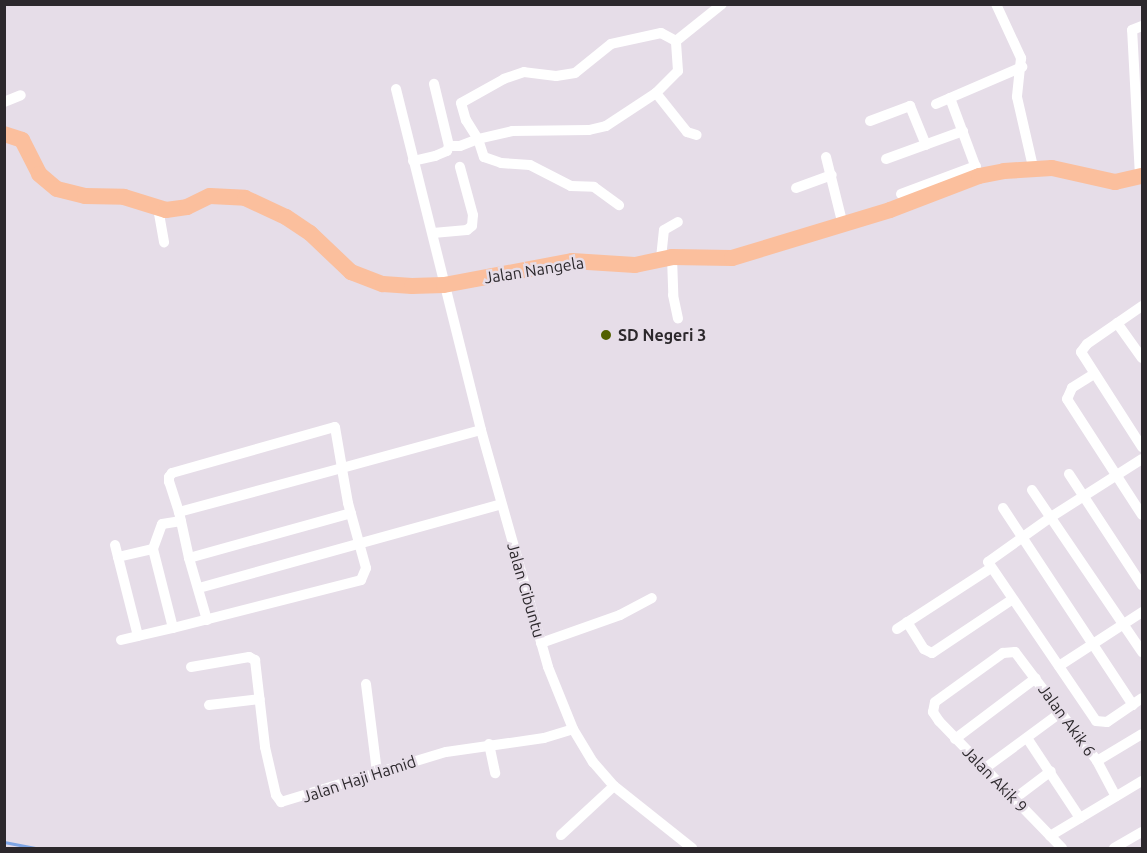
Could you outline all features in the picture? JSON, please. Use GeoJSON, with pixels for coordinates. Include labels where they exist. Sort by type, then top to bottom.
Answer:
{"type":"FeatureCollection","features":[{"type":"Feature","properties":{"kind":"main road","name":"Jalan Nangela"},"geometry":{"type":"LineString","coordinates":[[5,134],[22,140],[39,174],[57,189],[85,196],[124,197],[158,208],[175,209],[210,196],[245,198],[286,217],[310,232],[351,272],[383,284],[444,285],[573,261],[635,265],[667,258],[732,258],[843,225],[977,171],[1052,168],[1114,182],[1141,176]]}},
{"type":"Feature","properties":{"kind":"street"},"geometry":{"type":"LineString","coordinates":[[676,41],[722,4]]}},
{"type":"Feature","properties":{"kind":"street"},"geometry":{"type":"LineString","coordinates":[[996,4],[1016,43],[1022,68],[1017,97],[1033,167]]}},
{"type":"Feature","properties":{"kind":"street"},"geometry":{"type":"LineString","coordinates":[[1141,176],[1138,62],[1132,30],[1143,26]]}},
{"type":"Feature","properties":{"kind":"street"},"geometry":{"type":"LineString","coordinates":[[619,205],[594,187],[571,186],[530,165],[501,163],[484,157],[478,139],[462,108],[464,99],[524,72],[556,76],[575,73],[611,44],[661,33],[676,41]]}},
{"type":"Feature","properties":{"kind":"street"},"geometry":{"type":"LineString","coordinates":[[449,146],[460,146],[512,131],[597,129],[656,93],[678,71],[676,41]]}},
{"type":"Feature","properties":{"kind":"street"},"geometry":{"type":"LineString","coordinates":[[936,104],[1022,68]]}},
{"type":"Feature","properties":{"kind":"street"},"geometry":{"type":"LineString","coordinates":[[413,161],[435,156],[447,150],[449,146],[434,84]]}},
{"type":"Feature","properties":{"kind":"street","name":"Jalan Cibuntu"},"geometry":{"type":"LineString","coordinates":[[396,88],[501,504],[541,643],[573,729],[593,762],[614,786],[688,847]]}},
{"type":"Feature","properties":{"kind":"street"},"geometry":{"type":"LineString","coordinates":[[656,93],[687,132],[698,135]]}},
{"type":"Feature","properties":{"kind":"street"},"geometry":{"type":"LineString","coordinates":[[4,102],[21,95]]}},
{"type":"Feature","properties":{"kind":"street"},"geometry":{"type":"LineString","coordinates":[[901,194],[977,171],[950,98]]}},
{"type":"Feature","properties":{"kind":"street"},"geometry":{"type":"LineString","coordinates":[[870,121],[910,106],[926,145]]}},
{"type":"Feature","properties":{"kind":"street"},"geometry":{"type":"LineString","coordinates":[[886,159],[963,131]]}},
{"type":"Feature","properties":{"kind":"street"},"geometry":{"type":"LineString","coordinates":[[826,157],[843,225]]}},
{"type":"Feature","properties":{"kind":"street"},"geometry":{"type":"LineString","coordinates":[[433,233],[467,230],[472,226],[473,215],[460,167]]}},
{"type":"Feature","properties":{"kind":"street"},"geometry":{"type":"LineString","coordinates":[[796,188],[832,175]]}},
{"type":"Feature","properties":{"kind":"street"},"geometry":{"type":"LineString","coordinates":[[158,208],[164,242]]}},
{"type":"Feature","properties":{"kind":"street"},"geometry":{"type":"LineString","coordinates":[[678,222],[664,230],[678,318]]}},
{"type":"Feature","properties":{"kind":"street"},"geometry":{"type":"LineString","coordinates":[[1143,306],[1082,350],[1082,356],[1143,447]]}},
{"type":"Feature","properties":{"kind":"street"},"geometry":{"type":"LineString","coordinates":[[1118,323],[1143,358]]}},
{"type":"Feature","properties":{"kind":"street"},"geometry":{"type":"LineString","coordinates":[[1094,374],[1072,388],[1067,399],[1143,515]]}},
{"type":"Feature","properties":{"kind":"street"},"geometry":{"type":"LineString","coordinates":[[121,640],[207,620],[361,580],[366,568],[351,513],[335,427],[172,473],[169,477],[207,620]]}},
{"type":"Feature","properties":{"kind":"street"},"geometry":{"type":"LineString","coordinates":[[173,628],[153,549],[162,524],[180,516],[481,429]]}},
{"type":"Feature","properties":{"kind":"street"},"geometry":{"type":"LineString","coordinates":[[1003,508],[1021,538],[1093,645],[1138,701],[1107,722],[1096,721],[988,562],[990,558],[1021,538],[1051,517],[1143,459]]}},
{"type":"Feature","properties":{"kind":"street"},"geometry":{"type":"LineString","coordinates":[[1069,474],[1143,585]]}},
{"type":"Feature","properties":{"kind":"street"},"geometry":{"type":"LineString","coordinates":[[1032,490],[1143,652]]}},
{"type":"Feature","properties":{"kind":"street"},"geometry":{"type":"LineString","coordinates":[[199,588],[501,504]]}},
{"type":"Feature","properties":{"kind":"street"},"geometry":{"type":"LineString","coordinates":[[189,558],[351,513]]}},
{"type":"Feature","properties":{"kind":"street"},"geometry":{"type":"LineString","coordinates":[[115,544],[138,636]]}},
{"type":"Feature","properties":{"kind":"street"},"geometry":{"type":"LineString","coordinates":[[118,557],[153,549]]}},
{"type":"Feature","properties":{"kind":"street"},"geometry":{"type":"LineString","coordinates":[[897,629],[991,568]]}},
{"type":"Feature","properties":{"kind":"street"},"geometry":{"type":"LineString","coordinates":[[541,643],[620,615],[652,598]]}},
{"type":"Feature","properties":{"kind":"street"},"geometry":{"type":"LineString","coordinates":[[907,622],[924,649],[932,653],[1013,599]]}},
{"type":"Feature","properties":{"kind":"street"},"geometry":{"type":"LineString","coordinates":[[1059,666],[1143,612]]}},
{"type":"Feature","properties":{"kind":"street","name":"Jalan Akik 6"},"geometry":{"type":"LineString","coordinates":[[932,707],[952,690],[1010,651],[1017,654],[1097,761],[1116,796]]}},
{"type":"Feature","properties":{"kind":"street","name":"Jalan Haji Hamid"},"geometry":{"type":"LineString","coordinates":[[191,667],[252,658],[256,664],[265,747],[279,800],[286,802],[446,752],[489,744],[544,738],[573,729]]}},
{"type":"Feature","properties":{"kind":"street"},"geometry":{"type":"LineString","coordinates":[[955,739],[1036,678]]}},
{"type":"Feature","properties":{"kind":"street"},"geometry":{"type":"LineString","coordinates":[[366,684],[377,772]]}},
{"type":"Feature","properties":{"kind":"street"},"geometry":{"type":"LineString","coordinates":[[208,705],[260,699]]}},
{"type":"Feature","properties":{"kind":"street","name":"Jalan Akik 9"},"geometry":{"type":"LineString","coordinates":[[932,707],[935,716],[955,739],[1062,849]]}},
{"type":"Feature","properties":{"kind":"street"},"geometry":{"type":"LineString","coordinates":[[984,769],[1060,713]]}},
{"type":"Feature","properties":{"kind":"street"},"geometry":{"type":"LineString","coordinates":[[1097,761],[1143,734]]}},
{"type":"Feature","properties":{"kind":"street"},"geometry":{"type":"LineString","coordinates":[[1027,738],[1080,818]]}},
{"type":"Feature","properties":{"kind":"street"},"geometry":{"type":"LineString","coordinates":[[489,744],[495,773]]}},
{"type":"Feature","properties":{"kind":"street"},"geometry":{"type":"LineString","coordinates":[[1014,799],[1051,771]]}},
{"type":"Feature","properties":{"kind":"street"},"geometry":{"type":"LineString","coordinates":[[1050,836],[1143,782]]}},
{"type":"Feature","properties":{"kind":"street"},"geometry":{"type":"LineString","coordinates":[[561,835],[614,786]]}},
{"type":"Feature","properties":{"kind":"street"},"geometry":{"type":"LineString","coordinates":[[1114,849],[1143,832]]}},
{"type":"Feature","properties":{"kind":"waterway"},"geometry":{"type":"LineString","coordinates":[[4,842],[36,848]]}},
{"type":"Feature","properties":{"kind":"place","name":"SD Negeri 3"},"geometry":{"type":"Point","coordinates":[606,335]}}]}
